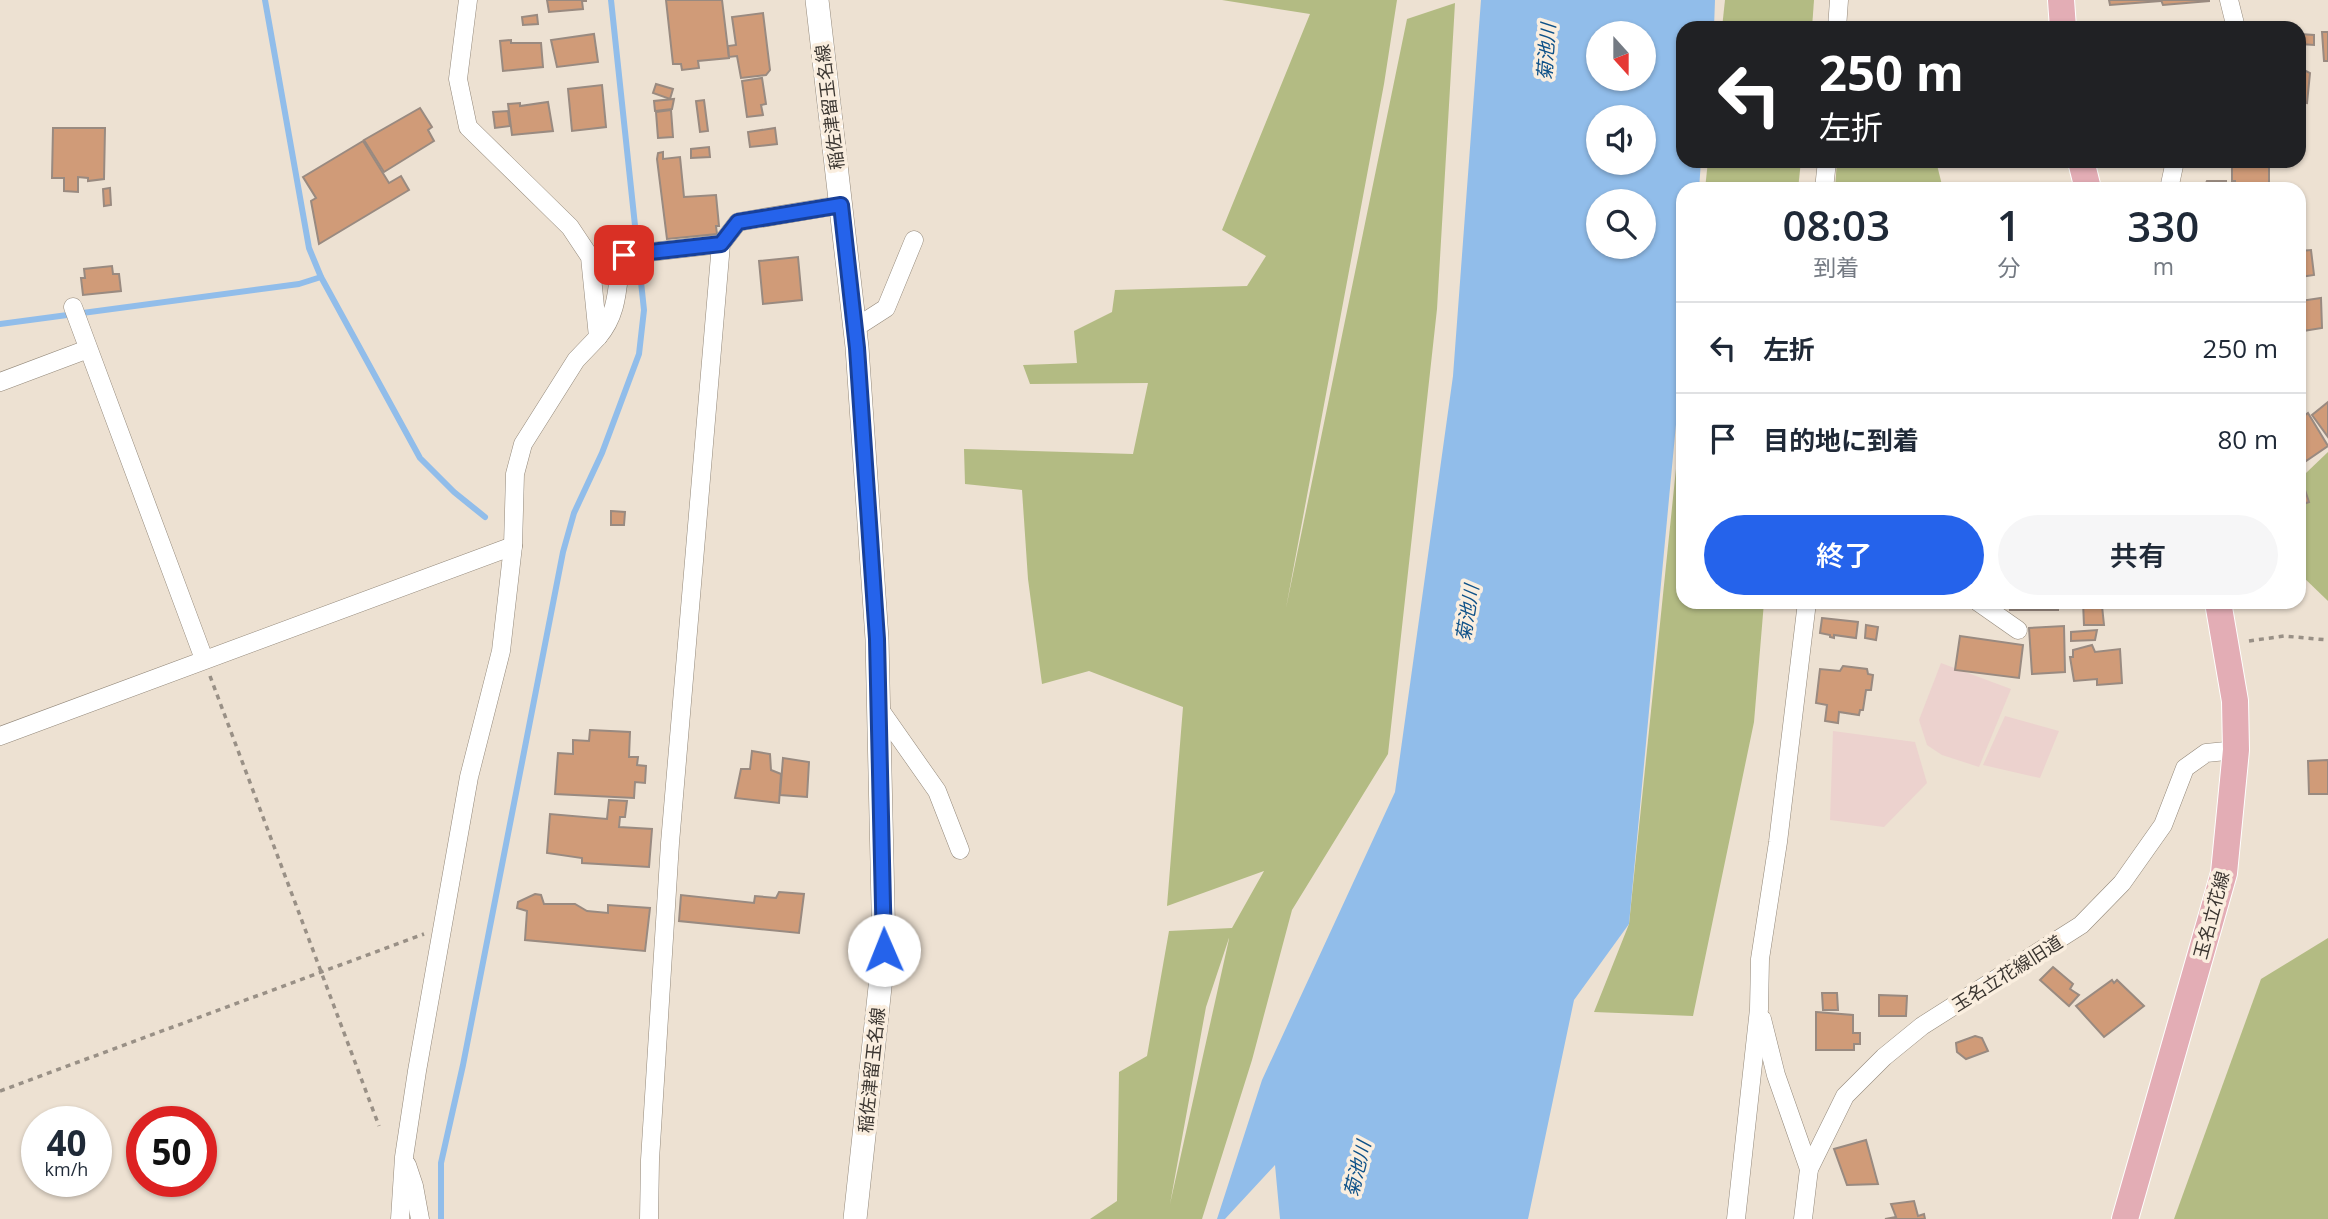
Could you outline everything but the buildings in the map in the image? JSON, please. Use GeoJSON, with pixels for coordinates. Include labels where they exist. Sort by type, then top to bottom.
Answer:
{"type":"FeatureCollection","features":[{"type":"Feature","properties":{"kind":"main road","name":"稲佐津留玉名線"},"geometry":{"type":"LineString","coordinates":[[817,0],[855,328],[877,639],[884,950],[855,1219]]}},
{"type":"Feature","properties":{"kind":"main road"},"geometry":{"type":"LineString","coordinates":[[2061,0],[2062,21]]}},
{"type":"Feature","properties":{"kind":"main road","name":"玉名立花線"},"geometry":{"type":"LineString","coordinates":[[2125,1219],[2224,873],[2236,750],[2235,701],[2219,609]]}},
{"type":"Feature","properties":{"kind":"street"},"geometry":{"type":"LineString","coordinates":[[468,0],[458,79],[467,127],[570,227],[590,257],[598,337]]}},
{"type":"Feature","properties":{"kind":"street"},"geometry":{"type":"LineString","coordinates":[[1838,21],[1839,0]]}},
{"type":"Feature","properties":{"kind":"street"},"geometry":{"type":"LineString","coordinates":[[2229,0],[2234,21]]}},
{"type":"Feature","properties":{"kind":"street"},"geometry":{"type":"LineString","coordinates":[[649,1219],[650,1160],[670,843],[721,244],[738,222],[841,205]]}},
{"type":"Feature","properties":{"kind":"street"},"geometry":{"type":"LineString","coordinates":[[855,328],[886,308],[914,240]]}},
{"type":"Feature","properties":{"kind":"street"},"geometry":{"type":"LineString","coordinates":[[400,1219],[404,1157],[469,777],[501,651],[513,546],[515,474],[523,444],[576,360],[608,325],[614,312],[621,259],[624,255],[721,244]]}},
{"type":"Feature","properties":{"kind":"street"},"geometry":{"type":"LineString","coordinates":[[73,307],[204,659]]}},
{"type":"Feature","properties":{"kind":"street"},"geometry":{"type":"LineString","coordinates":[[0,382],[88,349]]}},
{"type":"Feature","properties":{"kind":"street"},"geometry":{"type":"LineString","coordinates":[[0,736],[513,546]]}},
{"type":"Feature","properties":{"kind":"street"},"geometry":{"type":"LineString","coordinates":[[1736,1219],[1759,1009],[1760,959],[1780,829],[1807,609]]}},
{"type":"Feature","properties":{"kind":"street"},"geometry":{"type":"LineString","coordinates":[[1988,609],[2018,630]]}},
{"type":"Feature","properties":{"kind":"street"},"geometry":{"type":"LineString","coordinates":[[878,707],[937,791],[960,850]]}},
{"type":"Feature","properties":{"kind":"street","name":"玉名立花線旧道"},"geometry":{"type":"LineString","coordinates":[[1803,1219],[1809,1169],[1845,1096],[1884,1057],[1922,1026],[2081,926],[2122,883],[2163,825],[2186,768],[2206,753],[2236,750]]}},
{"type":"Feature","properties":{"kind":"street"},"geometry":{"type":"LineString","coordinates":[[1759,1009],[1776,1074],[1809,1169]]}},
{"type":"Feature","properties":{"kind":"street"},"geometry":{"type":"LineString","coordinates":[[404,1157],[414,1186],[420,1219]]}},
{"type":"Feature","properties":{"kind":"path"},"geometry":{"type":"LineString","coordinates":[[2227,651],[2228,645],[2284,636],[2328,640]]}},
{"type":"Feature","properties":{"kind":"path"},"geometry":{"type":"LineString","coordinates":[[204,659],[379,1126]]}},
{"type":"Feature","properties":{"kind":"path"},"geometry":{"type":"LineString","coordinates":[[0,1091],[424,934],[443,932]]}},
{"type":"Feature","properties":{"kind":"shaded area"},"geometry":{"type":"Polygon","coordinates":[[[1941,663],[2011,689],[1979,767],[1942,755],[1927,745],[1919,720],[1941,663]]]}},
{"type":"Feature","properties":{"kind":"shaded area"},"geometry":{"type":"Polygon","coordinates":[[[2005,716],[2059,731],[2040,778],[1983,765],[2005,716]]]}},
{"type":"Feature","properties":{"kind":"shaded area"},"geometry":{"type":"Polygon","coordinates":[[[1833,731],[1915,742],[1927,783],[1884,827],[1830,820],[1833,731]]]}},
{"type":"Feature","properties":{"kind":"green space"},"geometry":{"type":"Polygon","coordinates":[[[1222,0],[1397,0],[1384,84],[1286,608],[1407,19],[1455,3],[1437,309],[1388,754],[1292,910],[1252,1060],[1202,1219],[1090,1219],[1117,1201],[1119,1072],[1147,1056],[1169,931],[1232,928],[1264,871],[1167,906],[1183,707],[1089,671],[1042,684],[1028,579],[1022,490],[965,484],[964,449],[1133,454],[1148,383],[1030,384],[1023,365],[1077,363],[1074,331],[1112,312],[1115,290],[1247,286],[1266,256],[1222,230],[1310,14],[1222,0]],[[1229,938],[1206,1007],[1170,1204],[1229,938]]]}},
{"type":"Feature","properties":{"kind":"green space"},"geometry":{"type":"Polygon","coordinates":[[[1725,0],[1814,0],[1812,21],[1723,21],[1725,0]]]}},
{"type":"Feature","properties":{"kind":"green space"},"geometry":{"type":"Polygon","coordinates":[[[1707,168],[1800,168],[1799,182],[1706,182],[1707,168]]]}},
{"type":"Feature","properties":{"kind":"green space"},"geometry":{"type":"Polygon","coordinates":[[[1836,168],[1938,168],[1941,182],[1836,182],[1836,168]]]}},
{"type":"Feature","properties":{"kind":"green space"},"geometry":{"type":"Polygon","coordinates":[[[2328,452],[2328,601],[2306,580],[2306,473],[2328,452]]]}},
{"type":"Feature","properties":{"kind":"green space"},"geometry":{"type":"Polygon","coordinates":[[[1676,469],[1676,609],[1763,609],[1754,722],[1693,1016],[1594,1012],[1629,924],[1676,469]]]}},
{"type":"Feature","properties":{"kind":"green space"},"geometry":{"type":"Polygon","coordinates":[[[2328,938],[2328,1219],[2174,1219],[2261,979],[2328,938]]]}},
{"type":"Feature","properties":{"kind":"water","name":"菊池川"},"geometry":{"type":"Polygon","coordinates":[[[1481,0],[1715,0],[1714,21],[1676,21],[1676,168],[1700,168],[1700,182],[1676,182],[1676,424],[1629,924],[1574,1000],[1528,1219],[1280,1219],[1275,1165],[1225,1219],[1217,1219],[1262,1080],[1395,792],[1453,376],[1481,0]]]}},
{"type":"Feature","properties":{"kind":"waterway"},"geometry":{"type":"LineString","coordinates":[[265,0],[309,248],[321,277],[420,458],[454,492],[485,517]]}},
{"type":"Feature","properties":{"kind":"waterway"},"geometry":{"type":"LineString","coordinates":[[441,1219],[441,1163],[463,1065],[563,552],[574,513],[602,453],[639,354],[644,310],[611,0]]}},
{"type":"Feature","properties":{"kind":"waterway"},"geometry":{"type":"LineString","coordinates":[[0,324],[299,284],[321,277]]}},
{"type":"Feature","properties":{"kind":"route"},"geometry":{"type":"LineString","coordinates":[[624,255],[721,244],[738,222],[841,205],[857,348],[877,639],[884,950]]}}]}
